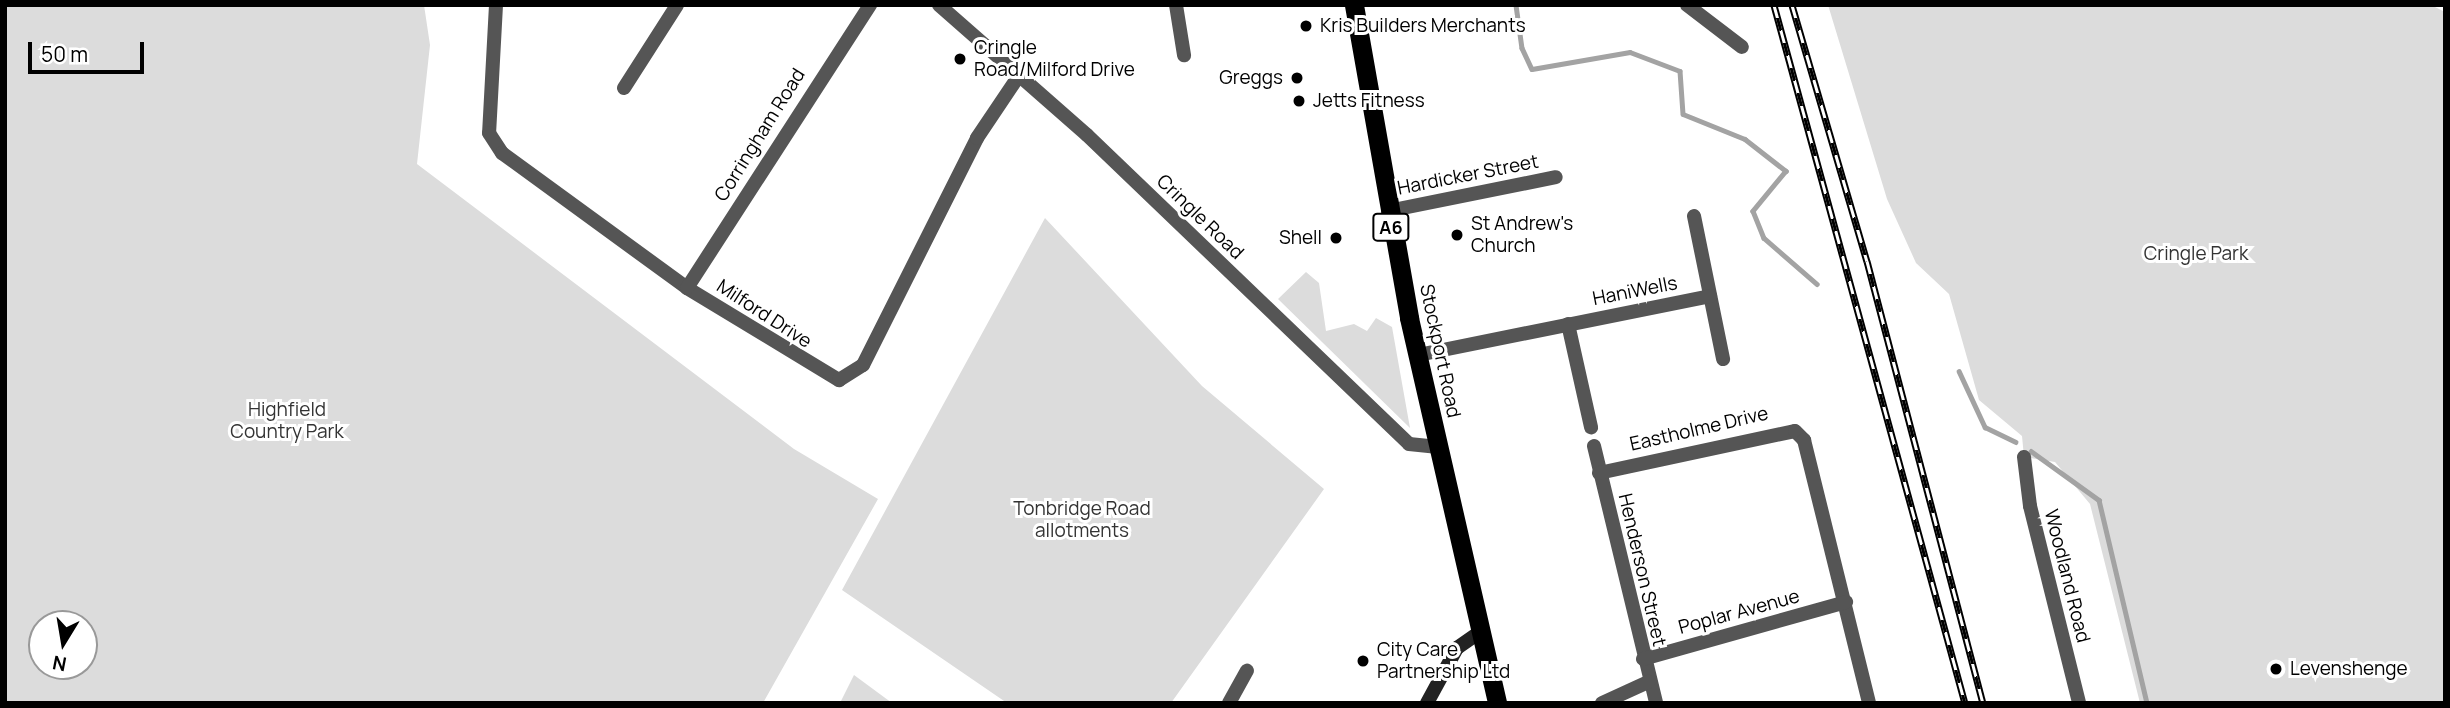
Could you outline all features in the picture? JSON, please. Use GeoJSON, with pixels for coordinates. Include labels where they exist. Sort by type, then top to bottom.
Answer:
{"type":"FeatureCollection","features":[{"type":"Feature","properties":{"kind":"highway","name":"Stockport Road"},"geometry":{"type":"LineString","coordinates":[[1354,5],[1388,211],[1436,447],[1477,634],[1497,703]]}},
{"type":"Feature","properties":{"kind":"main road"},"geometry":{"type":"LineString","coordinates":[[1427,703],[1457,648],[1477,634]]}},
{"type":"Feature","properties":{"kind":"street","name":"Milford Drive"},"geometry":{"type":"LineString","coordinates":[[496,5],[491,141],[687,288],[827,377],[857,372],[976,138],[1020,74]]}},
{"type":"Feature","properties":{"kind":"street"},"geometry":{"type":"LineString","coordinates":[[624,88],[677,5]]}},
{"type":"Feature","properties":{"kind":"street","name":"Corringham Road"},"geometry":{"type":"LineString","coordinates":[[687,288],[870,5]]}},
{"type":"Feature","properties":{"kind":"street","name":"Cringle Road"},"geometry":{"type":"LineString","coordinates":[[939,5],[1020,74],[1409,443],[1436,447]]}},
{"type":"Feature","properties":{"kind":"street"},"geometry":{"type":"LineString","coordinates":[[1176,5],[1184,55]]}},
{"type":"Feature","properties":{"kind":"street"},"geometry":{"type":"LineString","coordinates":[[1687,5],[1742,47]]}},
{"type":"Feature","properties":{"kind":"street","name":"Hardicker Street"},"geometry":{"type":"LineString","coordinates":[[1388,211],[1556,177]]}},
{"type":"Feature","properties":{"kind":"street"},"geometry":{"type":"LineString","coordinates":[[1694,216],[1723,359]]}},
{"type":"Feature","properties":{"kind":"street","name":"HaniWells"},"geometry":{"type":"LineString","coordinates":[[1418,355],[1710,296]]}},
{"type":"Feature","properties":{"kind":"street"},"geometry":{"type":"LineString","coordinates":[[1568,324],[1591,426]]}},
{"type":"Feature","properties":{"kind":"street","name":"Eastholme Drive"},"geometry":{"type":"LineString","coordinates":[[1599,472],[1796,431],[1804,440],[1846,603]]}},
{"type":"Feature","properties":{"kind":"street","name":"Henderson Street"},"geometry":{"type":"LineString","coordinates":[[1594,446],[1648,682],[1656,703]]}},
{"type":"Feature","properties":{"kind":"street","name":"Woodland Road"},"geometry":{"type":"LineString","coordinates":[[2024,457],[2030,506],[2079,703]]}},
{"type":"Feature","properties":{"kind":"street"},"geometry":{"type":"LineString","coordinates":[[1846,603],[1869,703]]}},
{"type":"Feature","properties":{"kind":"street","name":"Poplar Avenue"},"geometry":{"type":"LineString","coordinates":[[1643,659],[1846,603]]}},
{"type":"Feature","properties":{"kind":"street"},"geometry":{"type":"LineString","coordinates":[[1229,703],[1247,671]]}},
{"type":"Feature","properties":{"kind":"street"},"geometry":{"type":"LineString","coordinates":[[1602,703],[1648,682]]}},
{"type":"Feature","properties":{"kind":"green space","name":"Highfield Country Park"},"geometry":{"type":"Polygon","coordinates":[[[5,5],[424,5],[430,45],[417,164],[794,449],[878,499],[763,703],[5,703],[5,5]]]}},
{"type":"Feature","properties":{"kind":"green space","name":"Cringle Park"},"geometry":{"type":"Polygon","coordinates":[[[1828,5],[2431,5],[2445,12],[2445,703],[2140,703],[2090,504],[2055,462],[2024,457],[2022,436],[1979,400],[1949,294],[1916,263],[1887,199],[1828,5]]]}},
{"type":"Feature","properties":{"kind":"green space","name":"Tonbridge Road allotments"},"geometry":{"type":"Polygon","coordinates":[[[1045,218],[1202,386],[1324,489],[1171,703],[1007,703],[842,590],[1045,218]]]}},
{"type":"Feature","properties":{"kind":"green space"},"geometry":{"type":"Polygon","coordinates":[[[1306,272],[1319,283],[1326,331],[1354,324],[1367,331],[1376,318],[1392,327],[1410,428],[1278,299],[1306,272]]]}},
{"type":"Feature","properties":{"kind":"green space"},"geometry":{"type":"Polygon","coordinates":[[[854,675],[892,703],[840,703],[854,675]]]}},
{"type":"Feature","properties":{"kind":"waterway"},"geometry":{"type":"LineString","coordinates":[[1516,5],[1522,48],[1532,69],[1630,52],[1680,71],[1683,114],[1745,139],[1786,171],[1753,211],[1764,238],[1817,284]]}},
{"type":"Feature","properties":{"kind":"waterway"},"geometry":{"type":"LineString","coordinates":[[1959,371],[1985,427],[2016,442]]}},
{"type":"Feature","properties":{"kind":"waterway"},"geometry":{"type":"LineString","coordinates":[[2031,451],[2099,500],[2147,703]]}},
{"type":"Feature","properties":{"kind":"railway"},"geometry":{"type":"LineString","coordinates":[[1774,5],[1965,703]]}},
{"type":"Feature","properties":{"kind":"railway"},"geometry":{"type":"LineString","coordinates":[[1792,5],[1867,261],[1983,703]]}},
{"type":"Feature","properties":{"kind":"place","name":"Kris Builders Merchants"},"geometry":{"type":"Point","coordinates":[1306,26]}},
{"type":"Feature","properties":{"kind":"place","name":"Cringle Road/Milford Drive"},"geometry":{"type":"Point","coordinates":[960,59]}},
{"type":"Feature","properties":{"kind":"place","name":"Greggs"},"geometry":{"type":"Point","coordinates":[1297,78]}},
{"type":"Feature","properties":{"kind":"place","name":"Jetts Fitness"},"geometry":{"type":"Point","coordinates":[1299,101]}},
{"type":"Feature","properties":{"kind":"place","name":"St Andrew's Church"},"geometry":{"type":"Point","coordinates":[1457,235]}},
{"type":"Feature","properties":{"kind":"place","name":"Shell"},"geometry":{"type":"Point","coordinates":[1336,238]}},
{"type":"Feature","properties":{"kind":"place","name":"City Care Partnership Ltd"},"geometry":{"type":"Point","coordinates":[1363,661]}},
{"type":"Feature","properties":{"kind":"place","name":"Levenshenge"},"geometry":{"type":"Point","coordinates":[2276,669]}}]}
